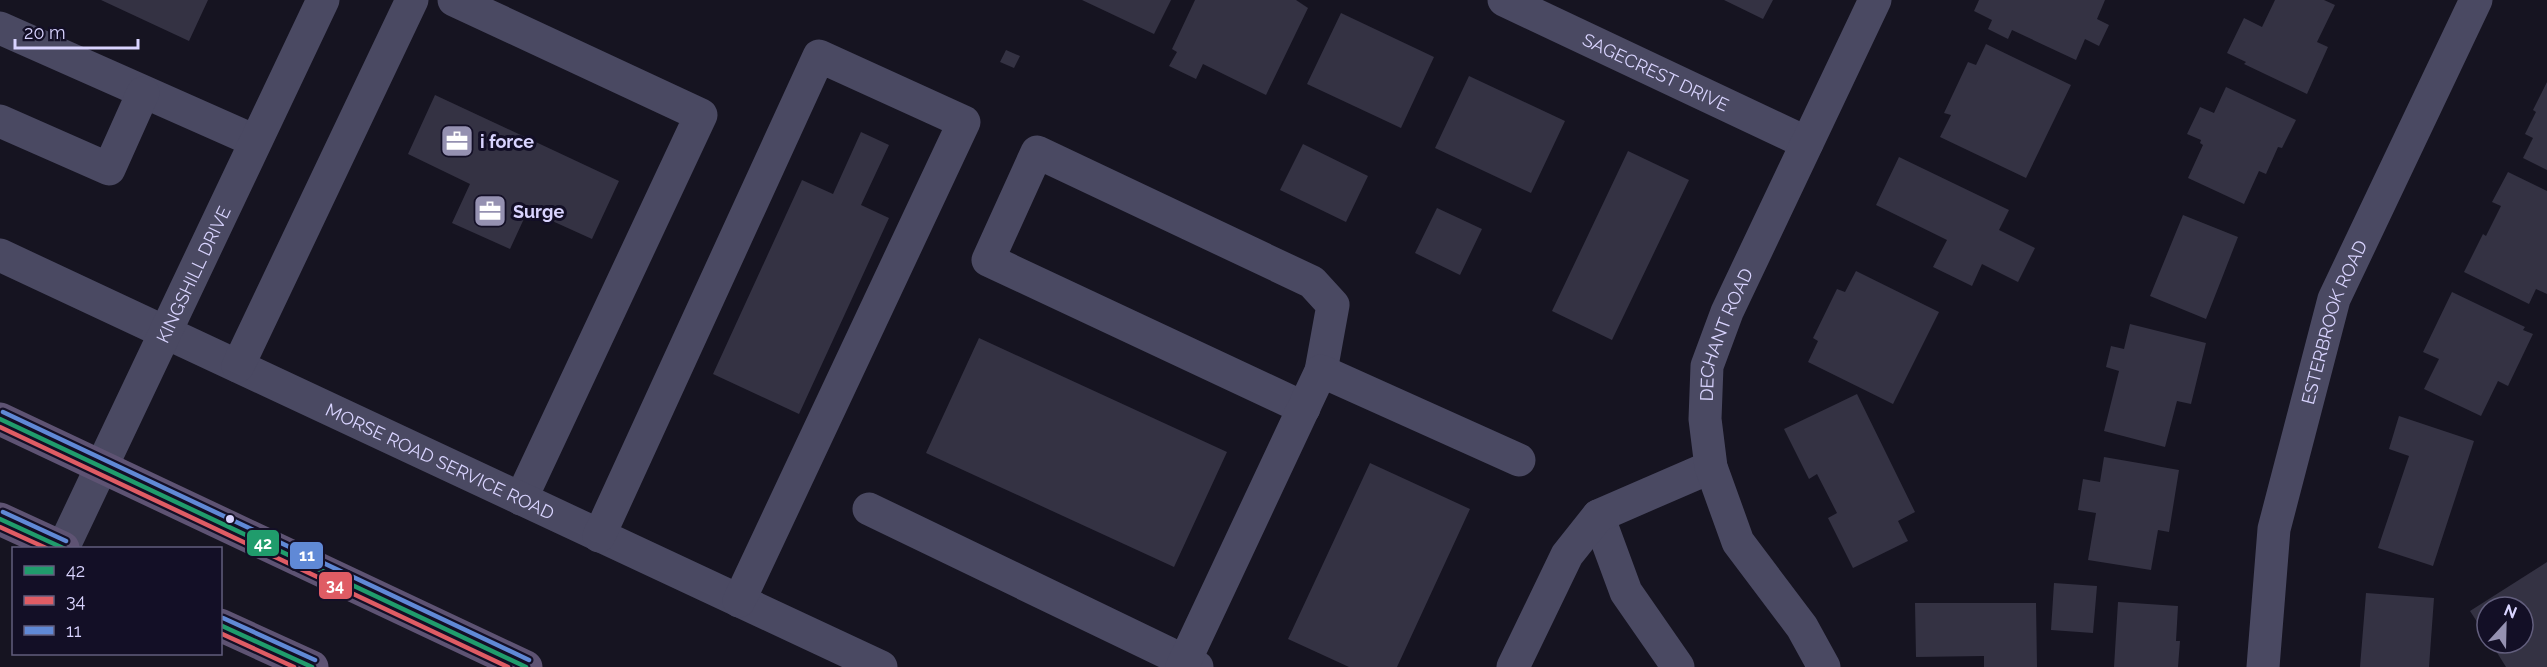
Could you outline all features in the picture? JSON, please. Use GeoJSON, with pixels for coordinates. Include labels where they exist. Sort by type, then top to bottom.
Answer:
{"type":"FeatureCollection","features":[{"type":"Feature","properties":{"kind":"main road"},"geometry":{"type":"LineString","coordinates":[[0,419],[526,667]]}},
{"type":"Feature","properties":{"kind":"main road"},"geometry":{"type":"LineString","coordinates":[[0,519],[59,547]]}},
{"type":"Feature","properties":{"kind":"main road"},"geometry":{"type":"LineString","coordinates":[[222,626],[312,667]]}},
{"type":"Feature","properties":{"kind":"street","name":"KINGSHILL DRIVE"},"geometry":{"type":"LineString","coordinates":[[64,547],[322,0]]}},
{"type":"Feature","properties":{"kind":"street"},"geometry":{"type":"LineString","coordinates":[[237,366],[412,0]]}},
{"type":"Feature","properties":{"kind":"street"},"geometry":{"type":"LineString","coordinates":[[454,0],[701,115],[521,500]]}},
{"type":"Feature","properties":{"kind":"street","name":"SAGECREST DRIVE"},"geometry":{"type":"LineString","coordinates":[[1504,0],[1807,143]]}},
{"type":"Feature","properties":{"kind":"street","name":"DECHANT ROAD"},"geometry":{"type":"LineString","coordinates":[[1824,667],[1802,627],[1738,542],[1711,467],[1705,419],[1707,366],[1727,312],[1875,0]]}},
{"type":"Feature","properties":{"kind":"street","name":"ESTERBROOK ROAD"},"geometry":{"type":"LineString","coordinates":[[2263,667],[2274,529],[2334,298],[2476,0]]}},
{"type":"Feature","properties":{"kind":"street"},"geometry":{"type":"LineString","coordinates":[[0,28],[255,141]]}},
{"type":"Feature","properties":{"kind":"street"},"geometry":{"type":"LineString","coordinates":[[599,536],[819,56],[964,122],[739,600]]}},
{"type":"Feature","properties":{"kind":"street"},"geometry":{"type":"LineString","coordinates":[[0,121],[109,169],[143,93]]}},
{"type":"Feature","properties":{"kind":"street"},"geometry":{"type":"LineString","coordinates":[[869,509],[1188,665],[1321,371],[1333,305],[1311,282],[1037,152],[988,260],[1304,408]]}},
{"type":"Feature","properties":{"kind":"street","name":"MORSE ROAD SERVICE ROAD"},"geometry":{"type":"LineString","coordinates":[[0,255],[881,667]]}},
{"type":"Feature","properties":{"kind":"street"},"geometry":{"type":"LineString","coordinates":[[1321,371],[1519,460]]}},
{"type":"Feature","properties":{"kind":"street"},"geometry":{"type":"LineString","coordinates":[[1513,667],[1566,555],[1598,516],[1711,467]]}},
{"type":"Feature","properties":{"kind":"street"},"geometry":{"type":"LineString","coordinates":[[1598,516],[1626,592],[1678,667]]}},
{"type":"Feature","properties":{"kind":"building"},"geometry":{"type":"Polygon","coordinates":[[[101,0],[208,0],[189,41],[101,0]]]}},
{"type":"Feature","properties":{"kind":"building"},"geometry":{"type":"Polygon","coordinates":[[[1082,0],[1171,0],[1154,34],[1082,0]]]}},
{"type":"Feature","properties":{"kind":"building"},"geometry":{"type":"Polygon","coordinates":[[[1195,0],[1296,0],[1308,8],[1266,95],[1203,64],[1196,79],[1169,66],[1177,52],[1172,49],[1195,0]]]}},
{"type":"Feature","properties":{"kind":"building"},"geometry":{"type":"Polygon","coordinates":[[[1724,0],[1773,0],[1763,19],[1724,0]]]}},
{"type":"Feature","properties":{"kind":"building"},"geometry":{"type":"Polygon","coordinates":[[[1979,0],[2105,0],[2097,19],[2109,25],[2099,46],[2085,39],[2076,60],[2012,30],[2008,39],[1988,29],[1992,20],[1974,11],[1979,0]]]}},
{"type":"Feature","properties":{"kind":"building"},"geometry":{"type":"Polygon","coordinates":[[[2275,0],[2324,0],[2335,5],[2317,42],[2328,47],[2307,94],[2244,64],[2246,62],[2227,53],[2244,18],[2262,27],[2275,0]]]}},
{"type":"Feature","properties":{"kind":"building"},"geometry":{"type":"Polygon","coordinates":[[[1341,13],[1434,57],[1401,128],[1307,84],[1341,13]]]}},
{"type":"Feature","properties":{"kind":"building"},"geometry":{"type":"Polygon","coordinates":[[[1986,44],[2071,85],[2026,178],[1940,137],[1951,115],[1944,113],[1968,62],[1976,65],[1986,44]]]}},
{"type":"Feature","properties":{"kind":"building"},"geometry":{"type":"Polygon","coordinates":[[[1006,50],[1020,56],[1014,68],[1000,62],[1006,50]]]}},
{"type":"Feature","properties":{"kind":"building"},"geometry":{"type":"Polygon","coordinates":[[[1469,76],[1565,121],[1531,193],[1435,148],[1469,76]]]}},
{"type":"Feature","properties":{"kind":"building"},"geometry":{"type":"Polygon","coordinates":[[[2547,82],[2547,170],[2523,158],[2533,138],[2525,134],[2536,112],[2533,110],[2547,82]]]}},
{"type":"Feature","properties":{"kind":"building"},"geometry":{"type":"Polygon","coordinates":[[[2226,87],[2296,120],[2282,148],[2278,147],[2266,174],[2259,171],[2244,204],[2188,178],[2203,145],[2200,143],[2201,140],[2187,134],[2200,107],[2214,113],[2226,87]]]}},
{"type":"Feature","properties":{"kind":"building"},"geometry":{"type":"Polygon","coordinates":[[[435,95],[619,181],[592,239],[528,210],[510,249],[452,223],[470,184],[408,154],[435,95]]]}},
{"type":"Feature","properties":{"kind":"building"},"geometry":{"type":"Polygon","coordinates":[[[861,132],[889,145],[861,205],[889,218],[799,414],[713,374],[802,180],[833,194],[861,132]]]}},
{"type":"Feature","properties":{"kind":"building"},"geometry":{"type":"Polygon","coordinates":[[[1303,144],[1368,176],[1346,222],[1280,190],[1303,144]]]}},
{"type":"Feature","properties":{"kind":"building"},"geometry":{"type":"Polygon","coordinates":[[[1628,151],[1689,180],[1612,340],[1552,311],[1628,151]]]}},
{"type":"Feature","properties":{"kind":"building"},"geometry":{"type":"Polygon","coordinates":[[[1899,157],[2009,210],[1999,230],[2035,248],[2018,282],[1982,264],[1972,286],[1933,267],[1947,240],[1876,205],[1899,157]]]}},
{"type":"Feature","properties":{"kind":"building"},"geometry":{"type":"Polygon","coordinates":[[[2508,172],[2547,191],[2547,294],[2536,289],[2529,304],[2464,272],[2483,234],[2486,236],[2501,206],[2492,202],[2508,172]]]}},
{"type":"Feature","properties":{"kind":"building"},"geometry":{"type":"Polygon","coordinates":[[[1437,208],[1482,229],[1460,275],[1415,253],[1437,208]]]}},
{"type":"Feature","properties":{"kind":"building"},"geometry":{"type":"Polygon","coordinates":[[[2183,215],[2238,237],[2206,319],[2150,296],[2183,215]]]}},
{"type":"Feature","properties":{"kind":"building"},"geometry":{"type":"Polygon","coordinates":[[[1856,271],[1939,312],[1893,404],[1808,362],[1818,341],[1813,338],[1837,289],[1845,292],[1856,271]]]}},
{"type":"Feature","properties":{"kind":"building"},"geometry":{"type":"Polygon","coordinates":[[[2452,292],[2525,327],[2523,330],[2533,334],[2508,386],[2498,381],[2481,416],[2424,389],[2439,359],[2423,352],[2452,292]]]}},
{"type":"Feature","properties":{"kind":"building"},"geometry":{"type":"Polygon","coordinates":[[[2130,324],[2206,343],[2191,404],[2177,401],[2165,447],[2104,431],[2119,371],[2106,367],[2111,346],[2124,349],[2130,324]]]}},
{"type":"Feature","properties":{"kind":"building"},"geometry":{"type":"Polygon","coordinates":[[[979,338],[1227,452],[1174,567],[926,453],[979,338]]]}},
{"type":"Feature","properties":{"kind":"building"},"geometry":{"type":"Polygon","coordinates":[[[1857,394],[1915,512],[1898,521],[1908,541],[1853,568],[1828,518],[1837,513],[1817,474],[1809,479],[1784,429],[1857,394]]]}},
{"type":"Feature","properties":{"kind":"building"},"geometry":{"type":"Polygon","coordinates":[[[2399,416],[2474,441],[2433,566],[2378,548],[2409,456],[2389,449],[2399,416]]]}},
{"type":"Feature","properties":{"kind":"building"},"geometry":{"type":"Polygon","coordinates":[[[2104,457],[2179,470],[2169,532],[2158,530],[2151,570],[2088,560],[2096,513],[2078,510],[2083,479],[2100,482],[2104,457]]]}},
{"type":"Feature","properties":{"kind":"building"},"geometry":{"type":"Polygon","coordinates":[[[1370,463],[1470,509],[1397,667],[1349,667],[1288,639],[1370,463]]]}},
{"type":"Feature","properties":{"kind":"building"},"geometry":{"type":"Polygon","coordinates":[[[2547,562],[2547,667],[2506,667],[2498,655],[2535,655],[2535,595],[2495,595],[2547,562]]]}},
{"type":"Feature","properties":{"kind":"building"},"geometry":{"type":"Polygon","coordinates":[[[2054,583],[2097,586],[2093,633],[2051,630],[2054,583]]]}},
{"type":"Feature","properties":{"kind":"building"},"geometry":{"type":"Polygon","coordinates":[[[2366,593],[2434,598],[2429,667],[2360,667],[2366,593]]]}},
{"type":"Feature","properties":{"kind":"building"},"geometry":{"type":"Polygon","coordinates":[[[2118,602],[2178,606],[2176,641],[2180,641],[2178,667],[2114,667],[2118,602]]]}},
{"type":"Feature","properties":{"kind":"building"},"geometry":{"type":"Polygon","coordinates":[[[1915,603],[2036,603],[2037,667],[1984,667],[1984,656],[1916,657],[1915,603]]]}},
{"type":"Feature","properties":{"kind":"building"},"geometry":{"type":"Polygon","coordinates":[[[2475,608],[2475,619],[2470,611],[2475,608]]]}},
{"type":"Feature","properties":{"kind":"transit line","name":"11"},"geometry":{"type":"LineString","coordinates":[[3,412],[529,660]]}},
{"type":"Feature","properties":{"kind":"transit line","name":"42"},"geometry":{"type":"LineString","coordinates":[[0,419],[526,667]]}},
{"type":"Feature","properties":{"kind":"transit line","name":"34"},"geometry":{"type":"LineString","coordinates":[[0,427],[508,667]]}},
{"type":"Feature","properties":{"kind":"transit line","name":"11"},"geometry":{"type":"LineString","coordinates":[[3,512],[66,541]]}},
{"type":"Feature","properties":{"kind":"transit line","name":"42"},"geometry":{"type":"LineString","coordinates":[[0,519],[61,547]]}},
{"type":"Feature","properties":{"kind":"transit line","name":"34"},"geometry":{"type":"LineString","coordinates":[[0,527],[44,547]]}},
{"type":"Feature","properties":{"kind":"transit line","name":"11"},"geometry":{"type":"LineString","coordinates":[[223,618],[315,660]]}},
{"type":"Feature","properties":{"kind":"transit line","name":"42"},"geometry":{"type":"LineString","coordinates":[[222,626],[312,667]]}},
{"type":"Feature","properties":{"kind":"transit line","name":"34"},"geometry":{"type":"LineString","coordinates":[[222,634],[294,667]]}},
{"type":"Feature","properties":{"kind":"place","name":"i force"},"geometry":{"type":"Point","coordinates":[457,141]}},
{"type":"Feature","properties":{"kind":"place","name":"Surge"},"geometry":{"type":"Point","coordinates":[490,211]}}]}
